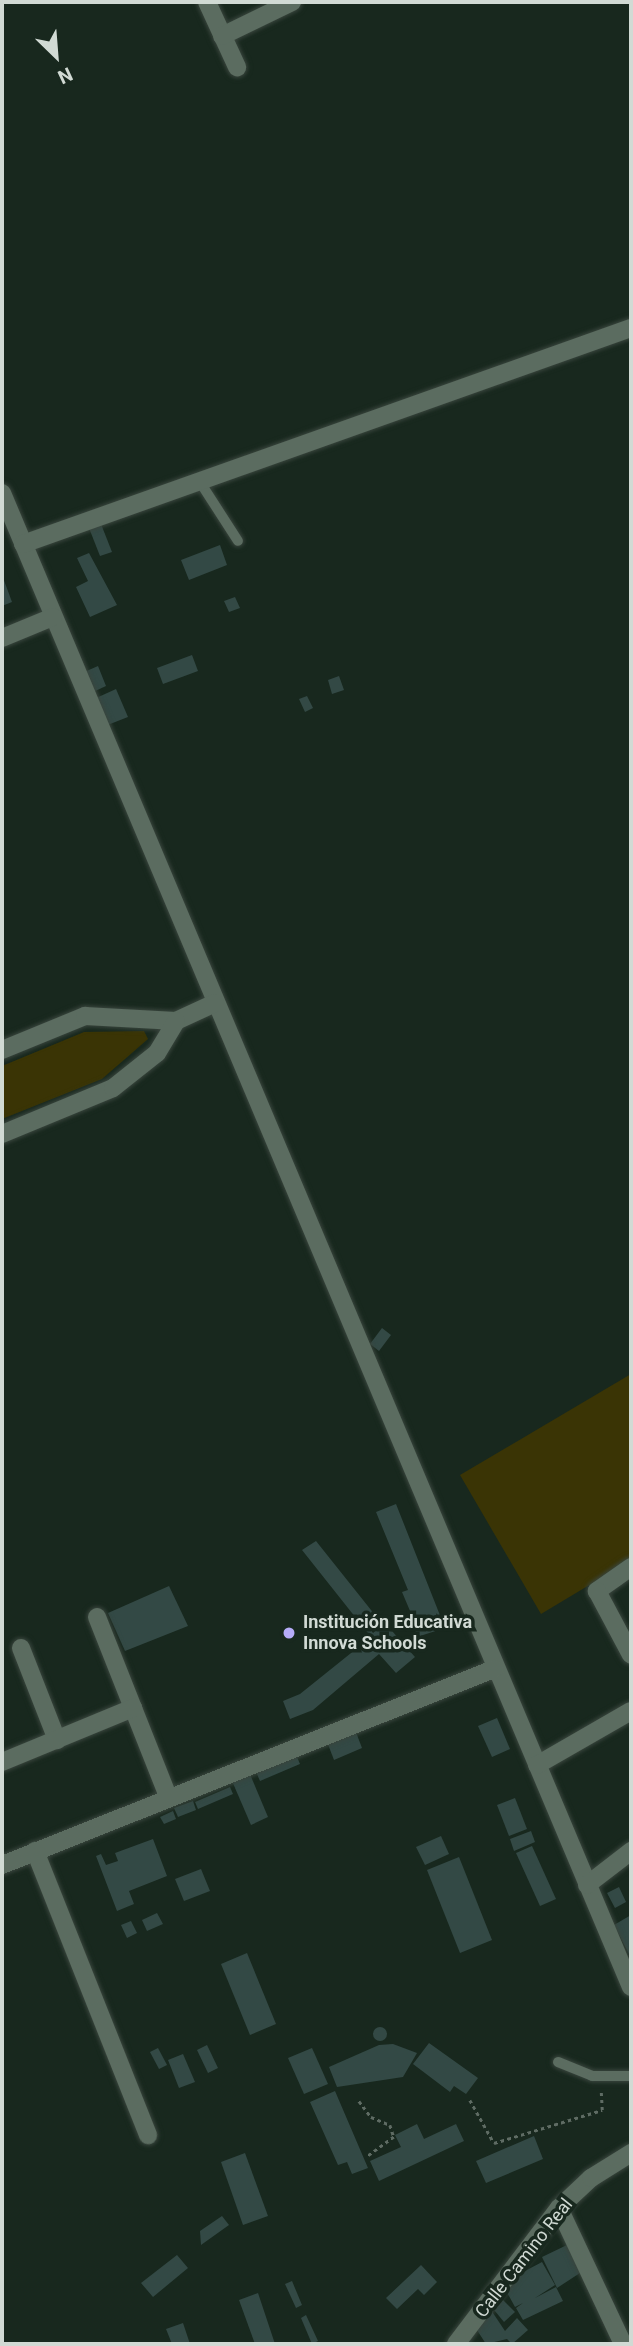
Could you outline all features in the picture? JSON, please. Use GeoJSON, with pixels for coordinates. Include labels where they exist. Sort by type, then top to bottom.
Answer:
{"type":"FeatureCollection","features":[{"type":"Feature","properties":{"kind":"street"},"geometry":{"type":"LineString","coordinates":[[207,2],[237,67]]}},
{"type":"Feature","properties":{"kind":"street"},"geometry":{"type":"LineString","coordinates":[[222,36],[292,2]]}},
{"type":"Feature","properties":{"kind":"street"},"geometry":{"type":"LineString","coordinates":[[23,544],[631,328]]}},
{"type":"Feature","properties":{"kind":"street"},"geometry":{"type":"LineString","coordinates":[[2,493],[631,1987]]}},
{"type":"Feature","properties":{"kind":"street"},"geometry":{"type":"LineString","coordinates":[[2,638],[52,617]]}},
{"type":"Feature","properties":{"kind":"street"},"geometry":{"type":"LineString","coordinates":[[2,1050],[85,1016],[176,1021],[215,1003]]}},
{"type":"Feature","properties":{"kind":"street"},"geometry":{"type":"LineString","coordinates":[[2,1134],[113,1088],[157,1053],[176,1021]]}},
{"type":"Feature","properties":{"kind":"street"},"geometry":{"type":"LineString","coordinates":[[631,1567],[597,1591],[631,1655]]}},
{"type":"Feature","properties":{"kind":"street"},"geometry":{"type":"LineString","coordinates":[[97,1617],[168,1796]]}},
{"type":"Feature","properties":{"kind":"street"},"geometry":{"type":"LineString","coordinates":[[21,1648],[57,1740]]}},
{"type":"Feature","properties":{"kind":"street"},"geometry":{"type":"LineString","coordinates":[[2,1865],[168,1796],[495,1669]]}},
{"type":"Feature","properties":{"kind":"street"},"geometry":{"type":"LineString","coordinates":[[2,1762],[133,1708]]}},
{"type":"Feature","properties":{"kind":"street"},"geometry":{"type":"LineString","coordinates":[[537,1766],[631,1710]]}},
{"type":"Feature","properties":{"kind":"street"},"geometry":{"type":"LineString","coordinates":[[34,1851],[148,2135]]}},
{"type":"Feature","properties":{"kind":"street"},"geometry":{"type":"LineString","coordinates":[[587,1885],[631,1851]]}},
{"type":"Feature","properties":{"kind":"street","name":"Calle Camino Real"},"geometry":{"type":"LineString","coordinates":[[456,2344],[559,2208],[591,2178],[631,2153]]}},
{"type":"Feature","properties":{"kind":"street"},"geometry":{"type":"LineString","coordinates":[[559,2208],[624,2344]]}},
{"type":"Feature","properties":{"kind":"lane"},"geometry":{"type":"LineString","coordinates":[[200,482],[238,541]]}},
{"type":"Feature","properties":{"kind":"lane"},"geometry":{"type":"LineString","coordinates":[[558,2062],[603,2078],[631,2076]]}},
{"type":"Feature","properties":{"kind":"path"},"geometry":{"type":"LineString","coordinates":[[470,2100],[495,2143],[602,2110],[603,2078]]}},
{"type":"Feature","properties":{"kind":"path"},"geometry":{"type":"LineString","coordinates":[[359,2101],[370,2117],[390,2125],[394,2137],[368,2156]]}},
{"type":"Feature","properties":{"kind":"shaded area"},"geometry":{"type":"Polygon","coordinates":[[[144,1031],[148,1039],[102,1079],[2,1119],[2,1066],[84,1032],[144,1031]]]}},
{"type":"Feature","properties":{"kind":"shaded area"},"geometry":{"type":"Polygon","coordinates":[[[631,1374],[631,1560],[541,1614],[460,1475],[631,1374]]]}},
{"type":"Feature","properties":{"kind":"building"},"geometry":{"type":"Polygon","coordinates":[[[101,524],[112,552],[100,556],[89,528],[101,524]]]}},
{"type":"Feature","properties":{"kind":"building"},"geometry":{"type":"Polygon","coordinates":[[[220,545],[227,565],[189,580],[181,560],[220,545]]]}},
{"type":"Feature","properties":{"kind":"building"},"geometry":{"type":"Polygon","coordinates":[[[89,553],[117,605],[90,617],[76,587],[88,581],[77,558],[89,553]]]}},
{"type":"Feature","properties":{"kind":"building"},"geometry":{"type":"Polygon","coordinates":[[[2,575],[12,602],[2,606],[2,575]]]}},
{"type":"Feature","properties":{"kind":"building"},"geometry":{"type":"Polygon","coordinates":[[[235,597],[240,608],[229,612],[224,601],[235,597]]]}},
{"type":"Feature","properties":{"kind":"building"},"geometry":{"type":"Polygon","coordinates":[[[192,655],[198,671],[163,684],[157,668],[192,655]]]}},
{"type":"Feature","properties":{"kind":"building"},"geometry":{"type":"Polygon","coordinates":[[[98,666],[106,686],[91,693],[82,673],[98,666]]]}},
{"type":"Feature","properties":{"kind":"building"},"geometry":{"type":"Polygon","coordinates":[[[339,676],[344,690],[332,694],[328,680],[339,676]]]}},
{"type":"Feature","properties":{"kind":"building"},"geometry":{"type":"Polygon","coordinates":[[[116,689],[128,717],[105,726],[94,699],[116,689]]]}},
{"type":"Feature","properties":{"kind":"building"},"geometry":{"type":"Polygon","coordinates":[[[307,696],[313,708],[305,712],[299,699],[307,696]]]}},
{"type":"Feature","properties":{"kind":"building"},"geometry":{"type":"Polygon","coordinates":[[[382,1328],[391,1335],[379,1351],[370,1344],[382,1328]]]}},
{"type":"Feature","properties":{"kind":"building"},"geometry":{"type":"Polygon","coordinates":[[[396,1504],[445,1628],[420,1636],[404,1620],[413,1618],[402,1592],[408,1590],[376,1512],[396,1504]]]}},
{"type":"Feature","properties":{"kind":"building"},"geometry":{"type":"Polygon","coordinates":[[[316,1541],[375,1615],[370,1629],[373,1633],[385,1623],[415,1657],[396,1673],[379,1654],[313,1710],[290,1719],[283,1701],[300,1694],[371,1637],[302,1550],[316,1541]]]}},
{"type":"Feature","properties":{"kind":"building"},"geometry":{"type":"Polygon","coordinates":[[[169,1586],[188,1626],[125,1651],[108,1613],[169,1586]]]}},
{"type":"Feature","properties":{"kind":"building"},"geometry":{"type":"Polygon","coordinates":[[[497,1718],[510,1749],[492,1757],[478,1726],[497,1718]]]}},
{"type":"Feature","properties":{"kind":"building"},"geometry":{"type":"Polygon","coordinates":[[[354,1727],[362,1748],[334,1760],[326,1739],[354,1727]]]}},
{"type":"Feature","properties":{"kind":"building"},"geometry":{"type":"Polygon","coordinates":[[[294,1750],[300,1764],[260,1781],[254,1767],[294,1750]]]}},
{"type":"Feature","properties":{"kind":"building"},"geometry":{"type":"Polygon","coordinates":[[[247,1767],[268,1817],[251,1825],[229,1774],[247,1767]]]}},
{"type":"Feature","properties":{"kind":"building"},"geometry":{"type":"Polygon","coordinates":[[[230,1787],[233,1794],[198,1809],[195,1802],[230,1787]]]}},
{"type":"Feature","properties":{"kind":"building"},"geometry":{"type":"Polygon","coordinates":[[[515,1798],[527,1829],[509,1836],[497,1805],[515,1798]]]}},
{"type":"Feature","properties":{"kind":"building"},"geometry":{"type":"Polygon","coordinates":[[[193,1801],[196,1810],[178,1817],[174,1808],[193,1801]]]}},
{"type":"Feature","properties":{"kind":"building"},"geometry":{"type":"Polygon","coordinates":[[[173,1811],[176,1819],[164,1824],[160,1817],[173,1811]]]}},
{"type":"Feature","properties":{"kind":"building"},"geometry":{"type":"Polygon","coordinates":[[[531,1831],[535,1842],[514,1851],[510,1839],[531,1831]]]}},
{"type":"Feature","properties":{"kind":"building"},"geometry":{"type":"Polygon","coordinates":[[[441,1836],[449,1854],[425,1865],[416,1847],[441,1836]]]}},
{"type":"Feature","properties":{"kind":"building"},"geometry":{"type":"Polygon","coordinates":[[[153,1839],[167,1876],[129,1891],[134,1904],[117,1911],[96,1856],[101,1854],[106,1865],[118,1861],[115,1853],[153,1839]]]}},
{"type":"Feature","properties":{"kind":"building"},"geometry":{"type":"Polygon","coordinates":[[[532,1846],[556,1899],[540,1906],[516,1853],[532,1846]]]}},
{"type":"Feature","properties":{"kind":"building"},"geometry":{"type":"Polygon","coordinates":[[[459,1857],[492,1940],[460,1953],[427,1870],[459,1857]]]}},
{"type":"Feature","properties":{"kind":"building"},"geometry":{"type":"Polygon","coordinates":[[[201,1869],[210,1891],[184,1901],[175,1879],[201,1869]]]}},
{"type":"Feature","properties":{"kind":"building"},"geometry":{"type":"Polygon","coordinates":[[[619,1887],[626,1902],[615,1908],[607,1893],[619,1887]]]}},
{"type":"Feature","properties":{"kind":"building"},"geometry":{"type":"Polygon","coordinates":[[[157,1913],[163,1924],[147,1931],[142,1920],[157,1913]]]}},
{"type":"Feature","properties":{"kind":"building"},"geometry":{"type":"Polygon","coordinates":[[[631,1915],[631,1958],[614,1925],[631,1915]]]}},
{"type":"Feature","properties":{"kind":"building"},"geometry":{"type":"Polygon","coordinates":[[[131,1921],[137,1933],[127,1938],[121,1925],[131,1921]]]}},
{"type":"Feature","properties":{"kind":"building"},"geometry":{"type":"Polygon","coordinates":[[[247,1953],[276,2024],[250,2035],[221,1964],[247,1953]]]}},
{"type":"Feature","properties":{"kind":"building"},"geometry":{"type":"Polygon","coordinates":[[[380,2027],[385,2029],[385,2039],[380,2041],[375,2039],[373,2034],[375,2029],[380,2027]]]}},
{"type":"Feature","properties":{"kind":"building"},"geometry":{"type":"Polygon","coordinates":[[[429,2043],[478,2078],[466,2094],[454,2086],[450,2092],[413,2064],[429,2043]]]}},
{"type":"Feature","properties":{"kind":"building"},"geometry":{"type":"Polygon","coordinates":[[[393,2044],[417,2053],[403,2077],[337,2087],[329,2067],[379,2045],[393,2044]]]}},
{"type":"Feature","properties":{"kind":"building"},"geometry":{"type":"Polygon","coordinates":[[[207,2045],[218,2068],[208,2073],[197,2050],[207,2045]]]}},
{"type":"Feature","properties":{"kind":"building"},"geometry":{"type":"Polygon","coordinates":[[[158,2048],[167,2065],[159,2069],[150,2052],[158,2048]]]}},
{"type":"Feature","properties":{"kind":"building"},"geometry":{"type":"Polygon","coordinates":[[[312,2048],[328,2084],[304,2094],[288,2058],[312,2048]]]}},
{"type":"Feature","properties":{"kind":"building"},"geometry":{"type":"Polygon","coordinates":[[[183,2054],[195,2082],[179,2088],[168,2060],[183,2054]]]}},
{"type":"Feature","properties":{"kind":"building"},"geometry":{"type":"Polygon","coordinates":[[[335,2091],[368,2168],[352,2174],[347,2162],[338,2165],[310,2102],[335,2091]]]}},
{"type":"Feature","properties":{"kind":"building"},"geometry":{"type":"Polygon","coordinates":[[[417,2124],[424,2139],[456,2124],[464,2141],[379,2181],[370,2161],[401,2147],[395,2135],[417,2124]]]}},
{"type":"Feature","properties":{"kind":"building"},"geometry":{"type":"Polygon","coordinates":[[[534,2136],[543,2159],[486,2183],[476,2161],[534,2136]]]}},
{"type":"Feature","properties":{"kind":"building"},"geometry":{"type":"Polygon","coordinates":[[[245,2153],[268,2216],[243,2225],[221,2162],[245,2153]]]}},
{"type":"Feature","properties":{"kind":"building"},"geometry":{"type":"Polygon","coordinates":[[[222,2216],[229,2225],[201,2245],[200,2231],[222,2216]]]}},
{"type":"Feature","properties":{"kind":"building"},"geometry":{"type":"Polygon","coordinates":[[[567,2245],[580,2273],[557,2288],[542,2257],[567,2245]]]}},
{"type":"Feature","properties":{"kind":"building"},"geometry":{"type":"Polygon","coordinates":[[[177,2255],[188,2268],[153,2297],[141,2283],[177,2255]]]}},
{"type":"Feature","properties":{"kind":"building"},"geometry":{"type":"Polygon","coordinates":[[[542,2262],[555,2285],[535,2298],[556,2287],[563,2301],[523,2320],[516,2308],[523,2303],[515,2307],[504,2287],[521,2265],[525,2271],[542,2262]]]}},
{"type":"Feature","properties":{"kind":"building"},"geometry":{"type":"Polygon","coordinates":[[[421,2265],[437,2282],[424,2295],[418,2289],[397,2309],[386,2298],[421,2265]]]}},
{"type":"Feature","properties":{"kind":"building"},"geometry":{"type":"Polygon","coordinates":[[[292,2281],[302,2305],[296,2308],[285,2284],[292,2281]]]}},
{"type":"Feature","properties":{"kind":"building"},"geometry":{"type":"Polygon","coordinates":[[[258,2293],[275,2344],[255,2344],[239,2300],[258,2293]]]}},
{"type":"Feature","properties":{"kind":"building"},"geometry":{"type":"Polygon","coordinates":[[[500,2297],[515,2312],[504,2322],[490,2305],[500,2297]]]}},
{"type":"Feature","properties":{"kind":"building"},"geometry":{"type":"Polygon","coordinates":[[[489,2307],[505,2331],[517,2318],[528,2330],[512,2344],[507,2339],[486,2344],[475,2327],[489,2307]]]}},
{"type":"Feature","properties":{"kind":"building"},"geometry":{"type":"Polygon","coordinates":[[[306,2315],[318,2341],[312,2344],[301,2318],[306,2315]]]}},
{"type":"Feature","properties":{"kind":"building"},"geometry":{"type":"Polygon","coordinates":[[[183,2323],[190,2344],[172,2344],[166,2329],[183,2323]]]}},
{"type":"Feature","properties":{"kind":"place","name":"Institución Educativa Innova Schools"},"geometry":{"type":"Point","coordinates":[289,1633]}}]}
